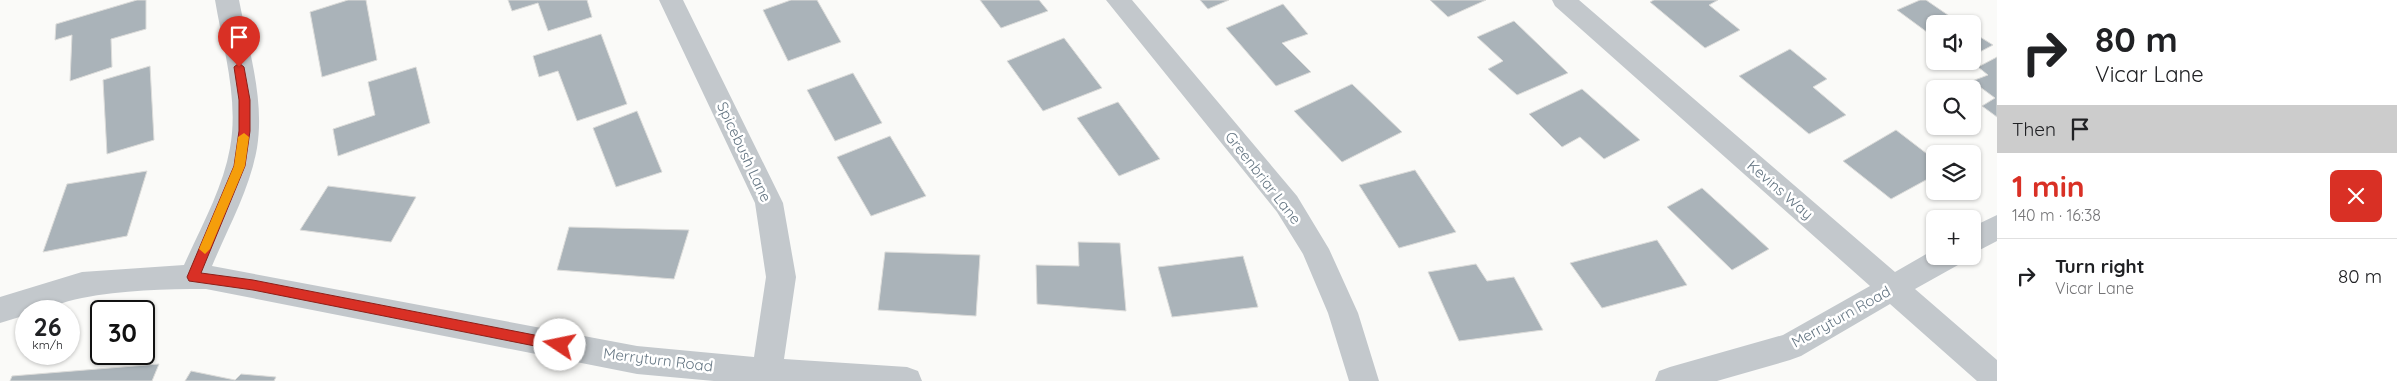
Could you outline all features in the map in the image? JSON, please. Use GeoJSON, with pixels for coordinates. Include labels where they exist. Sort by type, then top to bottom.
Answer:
{"type":"FeatureCollection","features":[{"type":"Feature","properties":{"kind":"street"},"geometry":{"type":"LineString","coordinates":[[193,277],[240,166],[245,131],[244,100],[228,0]]}},
{"type":"Feature","properties":{"kind":"street","name":"Spicebush Lane"},"geometry":{"type":"LineString","coordinates":[[671,0],[769,203],[781,277],[767,372]]}},
{"type":"Feature","properties":{"kind":"street","name":"Greenbriar Lane"},"geometry":{"type":"LineString","coordinates":[[1118,0],[1287,204],[1315,249],[1343,313],[1364,381]]}},
{"type":"Feature","properties":{"kind":"street","name":"Kevins Way"},"geometry":{"type":"LineString","coordinates":[[1564,0],[1997,379]]}},
{"type":"Feature","properties":{"kind":"street"},"geometry":{"type":"LineString","coordinates":[[1981,237],[1997,227]]}},
{"type":"Feature","properties":{"kind":"street","name":"Merryturn Road"},"geometry":{"type":"LineString","coordinates":[[1670,381],[1790,346],[1933,265]]}},
{"type":"Feature","properties":{"kind":"street","name":"Merryturn Road"},"geometry":{"type":"LineString","coordinates":[[0,310],[82,285],[123,279],[193,277],[253,285],[637,360],[767,372],[907,381]]}},
{"type":"Feature","properties":{"kind":"building"},"geometry":{"type":"Polygon","coordinates":[[[137,0],[146,0],[146,29],[111,39],[112,67],[70,81],[72,35],[55,40],[56,24],[137,0]]]}},
{"type":"Feature","properties":{"kind":"building"},"geometry":{"type":"Polygon","coordinates":[[[348,0],[366,0],[377,60],[322,77],[310,12],[348,0]]]}},
{"type":"Feature","properties":{"kind":"building"},"geometry":{"type":"Polygon","coordinates":[[[508,0],[587,0],[592,17],[548,31],[538,3],[512,11],[508,0]]]}},
{"type":"Feature","properties":{"kind":"building"},"geometry":{"type":"Polygon","coordinates":[[[791,0],[817,0],[841,42],[788,61],[763,10],[791,0]]]}},
{"type":"Feature","properties":{"kind":"building"},"geometry":{"type":"Polygon","coordinates":[[[980,0],[1039,0],[1048,11],[1001,28],[980,0]]]}},
{"type":"Feature","properties":{"kind":"building"},"geometry":{"type":"Polygon","coordinates":[[[1200,0],[1229,0],[1208,9],[1200,0]]]}},
{"type":"Feature","properties":{"kind":"building"},"geometry":{"type":"Polygon","coordinates":[[[1430,0],[1486,0],[1448,17],[1430,0]]]}},
{"type":"Feature","properties":{"kind":"building"},"geometry":{"type":"Polygon","coordinates":[[[1654,0],[1718,0],[1709,5],[1740,30],[1705,48],[1650,2],[1654,0]]]}},
{"type":"Feature","properties":{"kind":"building"},"geometry":{"type":"Polygon","coordinates":[[[1920,0],[1926,0],[1948,15],[1926,15],[1926,31],[1897,10],[1920,0]]]}},
{"type":"Feature","properties":{"kind":"building"},"geometry":{"type":"Polygon","coordinates":[[[1283,4],[1308,34],[1282,43],[1311,72],[1276,86],[1226,28],[1283,4]]]}},
{"type":"Feature","properties":{"kind":"building"},"geometry":{"type":"Polygon","coordinates":[[[1514,21],[1568,73],[1517,95],[1488,69],[1503,61],[1477,37],[1514,21]]]}},
{"type":"Feature","properties":{"kind":"building"},"geometry":{"type":"Polygon","coordinates":[[[601,34],[627,104],[577,121],[558,71],[539,77],[533,56],[601,34]]]}},
{"type":"Feature","properties":{"kind":"building"},"geometry":{"type":"Polygon","coordinates":[[[1064,38],[1102,88],[1043,111],[1007,61],[1064,38]]]}},
{"type":"Feature","properties":{"kind":"building"},"geometry":{"type":"Polygon","coordinates":[[[1981,38],[1993,45],[1981,51],[1981,38]]]}},
{"type":"Feature","properties":{"kind":"building"},"geometry":{"type":"Polygon","coordinates":[[[1790,49],[1827,79],[1813,87],[1846,115],[1809,134],[1739,76],[1790,49]]]}},
{"type":"Feature","properties":{"kind":"building"},"geometry":{"type":"Polygon","coordinates":[[[1997,57],[1997,117],[1982,106],[1995,98],[1981,88],[1981,80],[1975,80],[1988,75],[1981,69],[1981,65],[1997,57]]]}},
{"type":"Feature","properties":{"kind":"building"},"geometry":{"type":"Polygon","coordinates":[[[150,66],[154,140],[107,154],[103,80],[150,66]]]}},
{"type":"Feature","properties":{"kind":"building"},"geometry":{"type":"Polygon","coordinates":[[[416,67],[430,123],[338,156],[333,129],[375,115],[368,82],[416,67]]]}},
{"type":"Feature","properties":{"kind":"building"},"geometry":{"type":"Polygon","coordinates":[[[853,73],[882,123],[835,141],[807,90],[853,73]]]}},
{"type":"Feature","properties":{"kind":"building"},"geometry":{"type":"Polygon","coordinates":[[[1352,84],[1402,132],[1342,162],[1294,111],[1352,84]]]}},
{"type":"Feature","properties":{"kind":"building"},"geometry":{"type":"Polygon","coordinates":[[[1582,89],[1640,140],[1604,159],[1580,137],[1562,147],[1529,114],[1582,89]]]}},
{"type":"Feature","properties":{"kind":"building"},"geometry":{"type":"Polygon","coordinates":[[[1118,102],[1160,159],[1119,176],[1077,118],[1118,102]]]}},
{"type":"Feature","properties":{"kind":"building"},"geometry":{"type":"Polygon","coordinates":[[[637,111],[662,172],[616,187],[593,128],[637,111]]]}},
{"type":"Feature","properties":{"kind":"building"},"geometry":{"type":"Polygon","coordinates":[[[1896,130],[1926,153],[1926,180],[1891,199],[1843,161],[1896,130]]]}},
{"type":"Feature","properties":{"kind":"building"},"geometry":{"type":"Polygon","coordinates":[[[890,136],[926,196],[871,216],[837,157],[890,136]]]}},
{"type":"Feature","properties":{"kind":"building"},"geometry":{"type":"Polygon","coordinates":[[[1415,170],[1456,232],[1399,248],[1359,185],[1415,170]]]}},
{"type":"Feature","properties":{"kind":"building"},"geometry":{"type":"Polygon","coordinates":[[[147,171],[127,236],[43,252],[67,184],[147,171]]]}},
{"type":"Feature","properties":{"kind":"building"},"geometry":{"type":"Polygon","coordinates":[[[328,186],[416,197],[391,242],[300,230],[328,186]]]}},
{"type":"Feature","properties":{"kind":"building"},"geometry":{"type":"Polygon","coordinates":[[[1702,188],[1769,249],[1732,270],[1667,207],[1702,188]]]}},
{"type":"Feature","properties":{"kind":"building"},"geometry":{"type":"Polygon","coordinates":[[[569,227],[689,230],[674,279],[557,270],[569,227]]]}},
{"type":"Feature","properties":{"kind":"building"},"geometry":{"type":"Polygon","coordinates":[[[1657,240],[1687,285],[1602,308],[1570,263],[1657,240]]]}},
{"type":"Feature","properties":{"kind":"building"},"geometry":{"type":"Polygon","coordinates":[[[1078,242],[1120,243],[1126,311],[1037,304],[1036,265],[1079,266],[1078,242]]]}},
{"type":"Feature","properties":{"kind":"building"},"geometry":{"type":"Polygon","coordinates":[[[885,252],[980,255],[976,316],[878,310],[885,252]]]}},
{"type":"Feature","properties":{"kind":"building"},"geometry":{"type":"Polygon","coordinates":[[[1243,256],[1258,307],[1172,317],[1158,267],[1243,256]]]}},
{"type":"Feature","properties":{"kind":"building"},"geometry":{"type":"Polygon","coordinates":[[[1476,264],[1487,281],[1514,277],[1543,330],[1459,341],[1428,272],[1476,264]]]}},
{"type":"Feature","properties":{"kind":"building"},"geometry":{"type":"Polygon","coordinates":[[[159,364],[152,381],[10,381],[12,376],[159,364]]]}},
{"type":"Feature","properties":{"kind":"building"},"geometry":{"type":"Polygon","coordinates":[[[191,371],[235,380],[241,374],[276,377],[274,381],[185,381],[191,371]]]}},
{"type":"Feature","properties":{"kind":"slow traffic"},"geometry":{"type":"LineString","coordinates":[[205,249],[240,166],[244,137]]}},
{"type":"Feature","properties":{"kind":"route"},"geometry":{"type":"LineString","coordinates":[[239,67],[244,100],[245,131],[240,166],[193,277],[206,277],[253,285],[560,345]]}}]}
